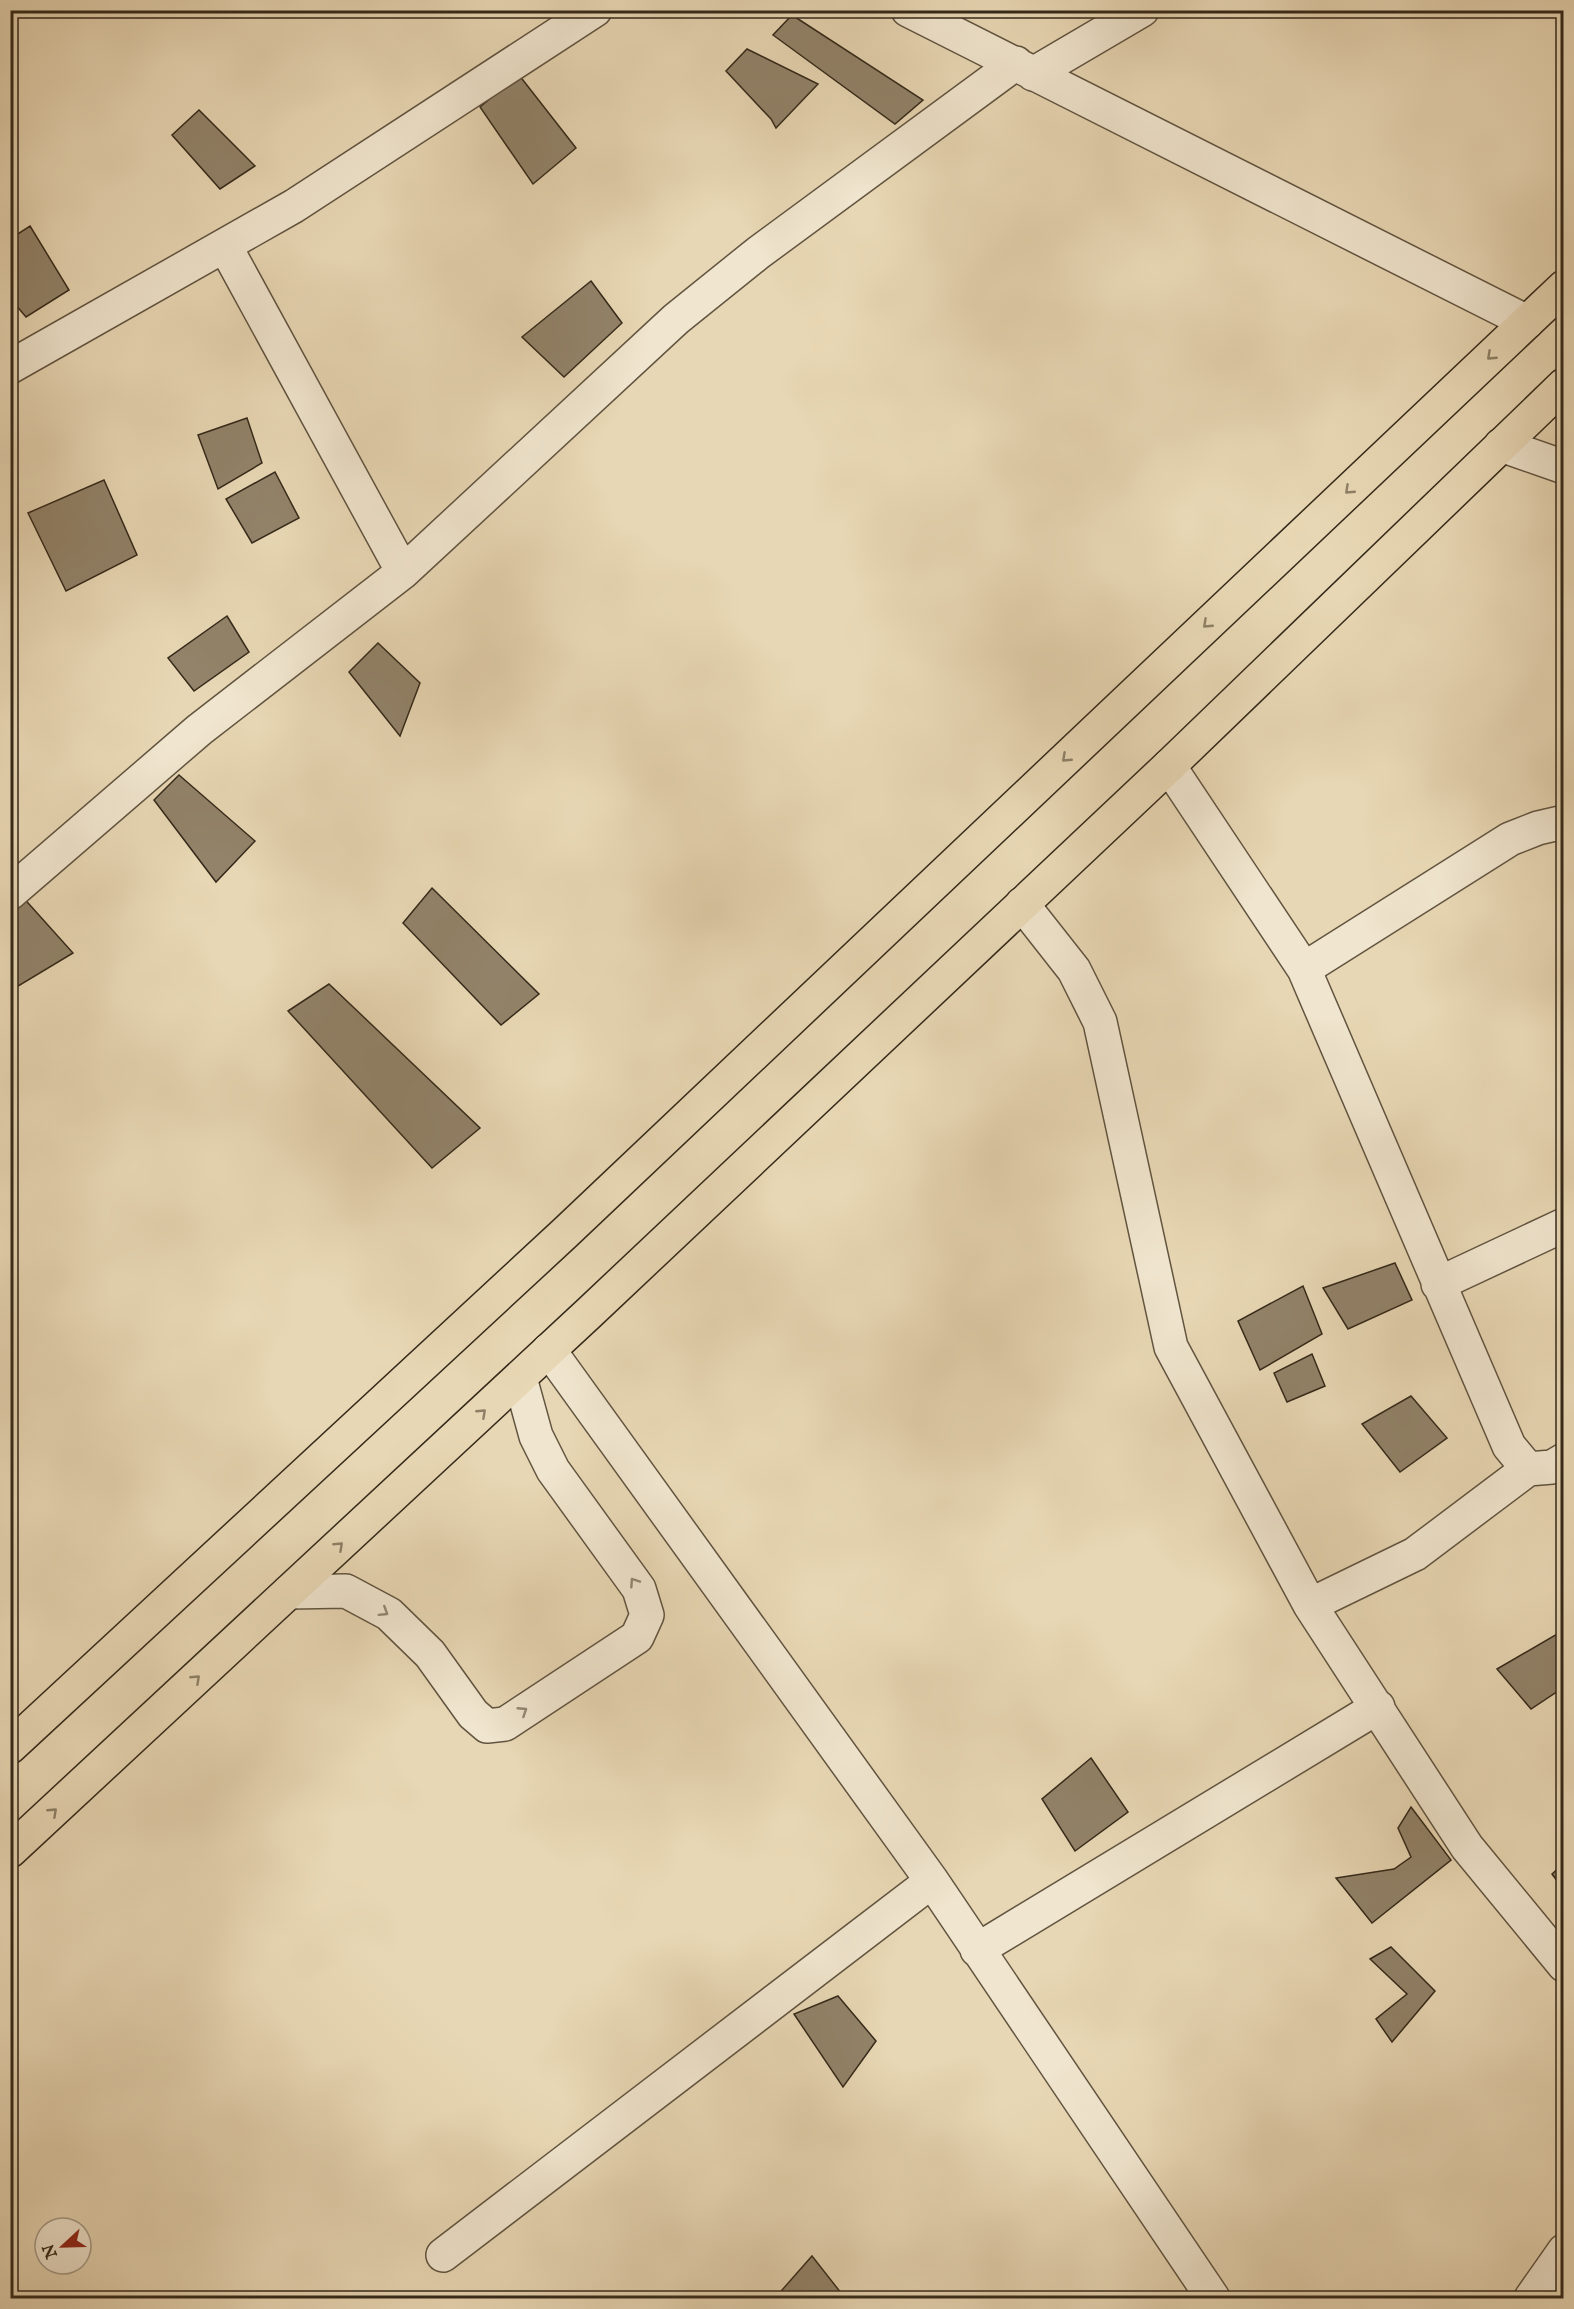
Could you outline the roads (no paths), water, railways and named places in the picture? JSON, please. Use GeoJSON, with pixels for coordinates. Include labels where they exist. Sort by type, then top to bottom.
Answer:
{"type":"FeatureCollection","features":[{"type":"Feature","properties":{"kind":"main road"},"geometry":{"type":"LineString","coordinates":[[10,1747],[565,1233],[1563,287]]}},
{"type":"Feature","properties":{"kind":"main road"},"geometry":{"type":"LineString","coordinates":[[10,1851],[520,1378],[1169,766],[1563,385]]}},
{"type":"Feature","properties":{"kind":"street"},"geometry":{"type":"LineString","coordinates":[[10,367],[294,206],[596,10]]}},
{"type":"Feature","properties":{"kind":"street"},"geometry":{"type":"LineString","coordinates":[[908,10],[1527,322]]}},
{"type":"Feature","properties":{"kind":"street"},"geometry":{"type":"LineString","coordinates":[[10,893],[199,730],[403,572],[676,319],[758,253],[1025,69],[1142,10]]}},
{"type":"Feature","properties":{"kind":"street"},"geometry":{"type":"LineString","coordinates":[[225,246],[403,572]]}},
{"type":"Feature","properties":{"kind":"street"},"geometry":{"type":"LineString","coordinates":[[1501,445],[1563,467]]}},
{"type":"Feature","properties":{"kind":"street"},"geometry":{"type":"LineString","coordinates":[[1169,766],[1304,969],[1509,1446],[1528,1469]]}},
{"type":"Feature","properties":{"kind":"street"},"geometry":{"type":"LineString","coordinates":[[1304,969],[1509,839],[1563,822]]}},
{"type":"Feature","properties":{"kind":"street"},"geometry":{"type":"LineString","coordinates":[[1022,904],[1074,970],[1101,1022],[1171,1347],[1310,1605],[1467,1847],[1563,1965]]}},
{"type":"Feature","properties":{"kind":"street"},"geometry":{"type":"LineString","coordinates":[[1438,1284],[1563,1225]]}},
{"type":"Feature","properties":{"kind":"street"},"geometry":{"type":"LineString","coordinates":[[549,1350],[932,1881],[1213,2298]]}},
{"type":"Feature","properties":{"kind":"street"},"geometry":{"type":"LineString","coordinates":[[289,1592],[346,1591],[389,1614],[430,1654],[473,1714],[487,1726],[505,1724],[636,1637],[647,1615],[639,1589],[554,1470],[536,1436],[520,1378]]}},
{"type":"Feature","properties":{"kind":"street"},"geometry":{"type":"LineString","coordinates":[[1310,1605],[1415,1554],[1528,1469],[1552,1467],[1563,1460]]}},
{"type":"Feature","properties":{"kind":"street"},"geometry":{"type":"LineString","coordinates":[[977,1950],[1378,1707]]}},
{"type":"Feature","properties":{"kind":"street"},"geometry":{"type":"LineString","coordinates":[[444,2255],[932,1881]]}},
{"type":"Feature","properties":{"kind":"street"},"geometry":{"type":"LineString","coordinates":[[1531,2298],[1563,2251]]}}]}
